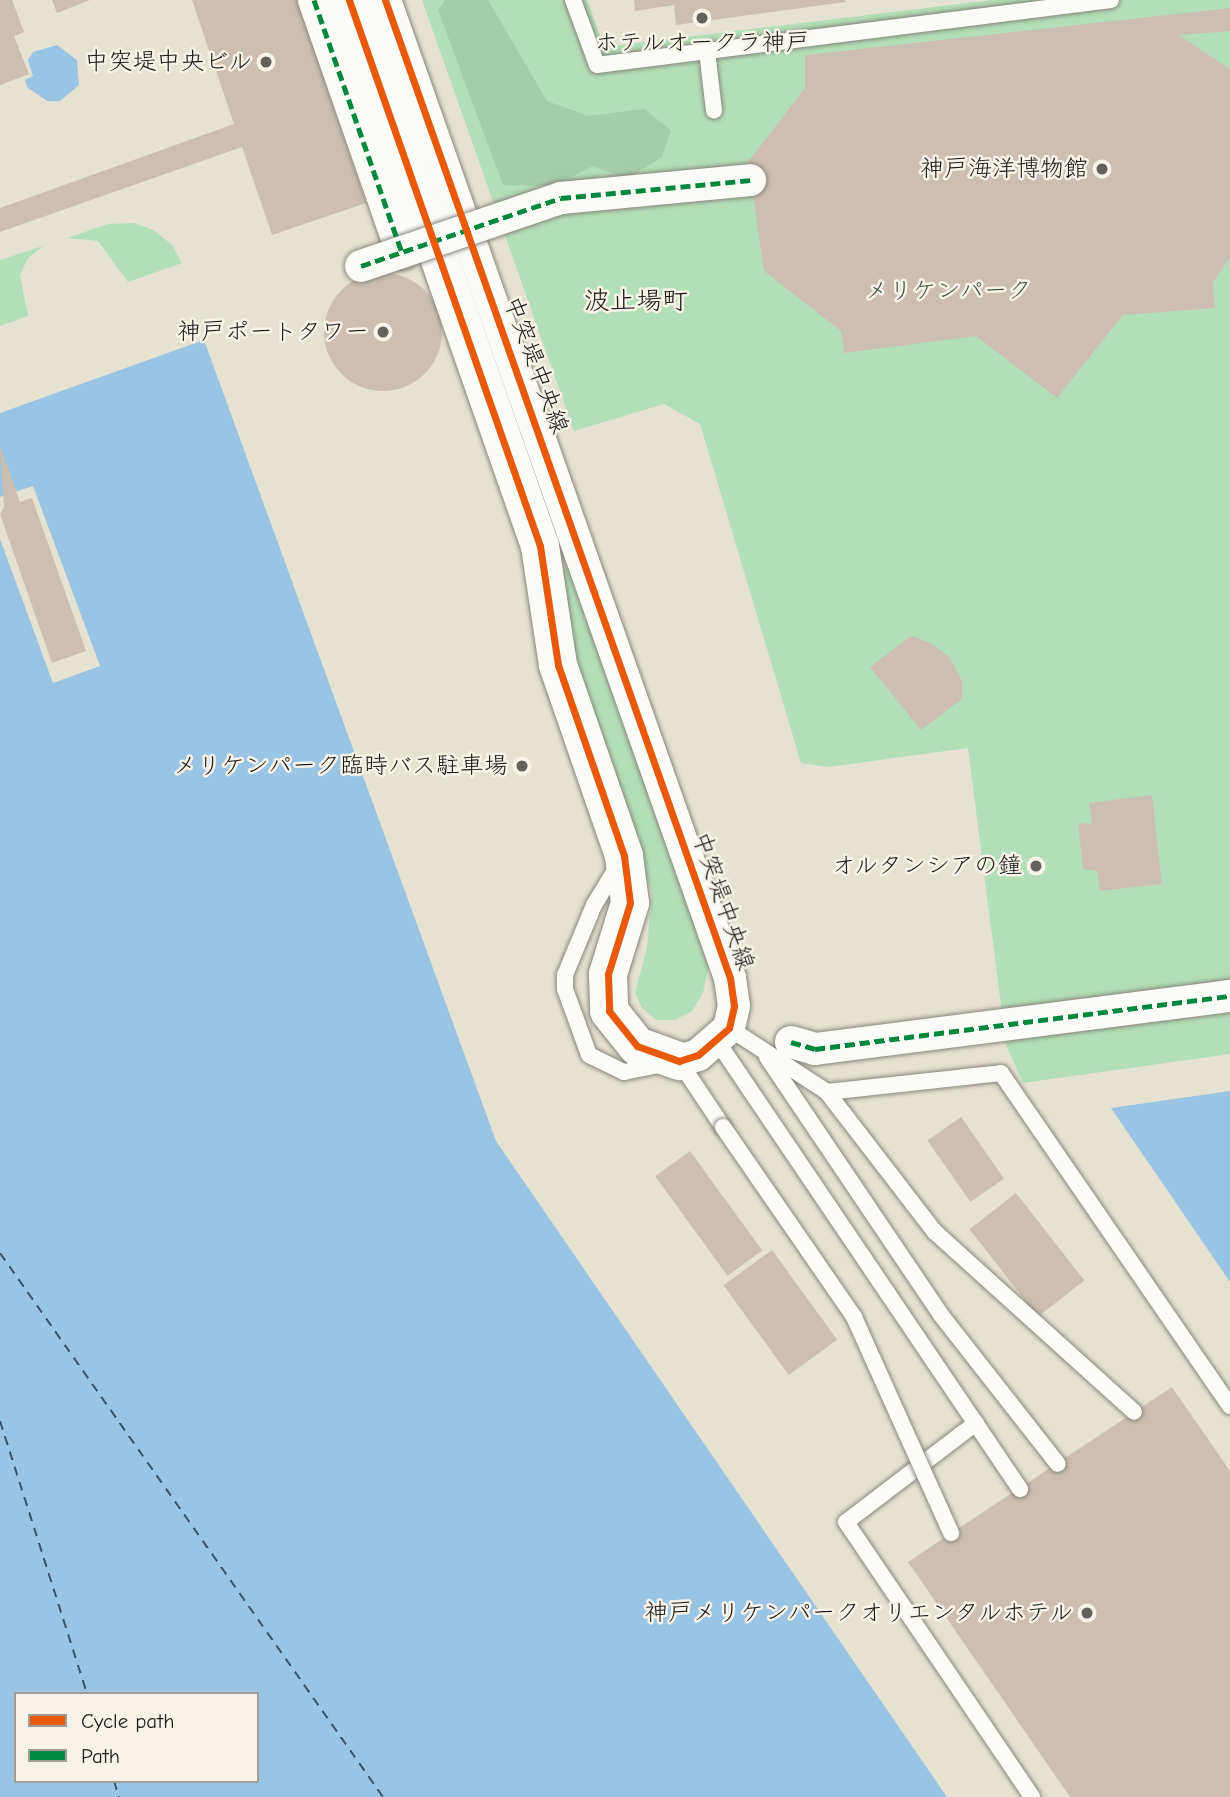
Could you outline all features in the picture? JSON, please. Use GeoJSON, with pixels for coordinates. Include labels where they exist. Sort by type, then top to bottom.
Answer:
{"type":"FeatureCollection","features":[{"type":"Feature","properties":{"kind":"street"},"geometry":{"type":"LineString","coordinates":[[314,0],[402,253]]}},
{"type":"Feature","properties":{"kind":"street"},"geometry":{"type":"LineString","coordinates":[[349,0],[540,546],[558,665],[625,856],[630,903],[608,974],[609,1012],[637,1046],[679,1061],[723,1034]]}},
{"type":"Feature","properties":{"kind":"street","name":"中突堤中央線"},"geometry":{"type":"LineString","coordinates":[[386,0],[730,978],[734,1006],[723,1034]]}},
{"type":"Feature","properties":{"kind":"street"},"geometry":{"type":"LineString","coordinates":[[360,267],[561,198],[750,180]]}},
{"type":"Feature","properties":{"kind":"street"},"geometry":{"type":"LineString","coordinates":[[778,1047],[815,1049],[1230,996]]}},
{"type":"Feature","properties":{"kind":"lane"},"geometry":{"type":"LineString","coordinates":[[573,0],[597,65],[1111,0]]}},
{"type":"Feature","properties":{"kind":"lane"},"geometry":{"type":"LineString","coordinates":[[707,51],[714,111]]}},
{"type":"Feature","properties":{"kind":"lane"},"geometry":{"type":"LineString","coordinates":[[723,1034],[778,1047],[827,1092],[942,1240],[1135,1412]]}},
{"type":"Feature","properties":{"kind":"lane"},"geometry":{"type":"LineString","coordinates":[[723,1034],[1020,1489]]}},
{"type":"Feature","properties":{"kind":"lane"},"geometry":{"type":"LineString","coordinates":[[778,1047],[941,1315],[1058,1464]]}},
{"type":"Feature","properties":{"kind":"lane"},"geometry":{"type":"LineString","coordinates":[[679,1061],[854,1317],[951,1533]]}},
{"type":"Feature","properties":{"kind":"lane"},"geometry":{"type":"LineString","coordinates":[[827,1092],[1002,1073],[1230,1406]]}},
{"type":"Feature","properties":{"kind":"lane"},"geometry":{"type":"LineString","coordinates":[[976,1423],[846,1522],[1032,1797]]}},
{"type":"Feature","properties":{"kind":"green space","name":"メリケンパーク"},"geometry":{"type":"Polygon","coordinates":[[[422,0],[587,0],[604,47],[992,0],[1230,0],[1230,1054],[1023,1083],[1006,1045],[968,748],[828,767],[801,763],[700,424],[664,404],[574,431],[422,0]]]}},
{"type":"Feature","properties":{"kind":"green space"},"geometry":{"type":"Polygon","coordinates":[[[445,0],[488,0],[547,101],[588,116],[644,109],[671,130],[662,157],[627,179],[593,166],[554,186],[503,185],[438,10],[445,0]]]}},
{"type":"Feature","properties":{"kind":"green space"},"geometry":{"type":"Polygon","coordinates":[[[134,223],[154,230],[172,245],[182,263],[128,282],[98,241],[67,238],[108,224],[134,223]]]}},
{"type":"Feature","properties":{"kind":"green space"},"geometry":{"type":"Polygon","coordinates":[[[43,246],[28,258],[20,275],[28,316],[0,326],[0,260],[43,246]]]}},
{"type":"Feature","properties":{"kind":"green space"},"geometry":{"type":"Polygon","coordinates":[[[572,567],[704,942],[708,969],[703,993],[692,1011],[675,1020],[656,1020],[642,1008],[635,993],[647,948],[652,893],[569,658],[562,570],[572,567]]]}},
{"type":"Feature","properties":{"kind":"water"},"geometry":{"type":"Polygon","coordinates":[[[57,45],[77,60],[79,85],[60,101],[47,101],[27,87],[25,80],[33,76],[28,60],[33,52],[57,45]]]}},
{"type":"Feature","properties":{"kind":"water"},"geometry":{"type":"Polygon","coordinates":[[[204,340],[496,1141],[947,1797],[0,1797],[0,413],[204,340]]]}},
{"type":"Feature","properties":{"kind":"water"},"geometry":{"type":"Polygon","coordinates":[[[1230,1091],[1230,1282],[1111,1108],[1230,1091]]]}},
{"type":"Feature","properties":{"kind":"pier"},"geometry":{"type":"Polygon","coordinates":[[[33,486],[100,666],[53,683],[0,539],[0,497],[33,486]]]}},
{"type":"Feature","properties":{"kind":"building"},"geometry":{"type":"Polygon","coordinates":[[[0,0],[12,0],[24,32],[14,36],[29,74],[0,85],[0,0]]]}},
{"type":"Feature","properties":{"kind":"building"},"geometry":{"type":"Polygon","coordinates":[[[52,0],[90,0],[57,13],[52,0]]]}},
{"type":"Feature","properties":{"kind":"building","name":"中突堤中央ビル"},"geometry":{"type":"Polygon","coordinates":[[[192,0],[297,0],[366,203],[272,235],[242,147],[0,232],[0,208],[234,124],[192,0]]]}},
{"type":"Feature","properties":{"kind":"building","name":"ホテルオークラ神戸"},"geometry":{"type":"Polygon","coordinates":[[[634,0],[846,2],[676,25],[674,5],[635,11],[634,0]]]}},
{"type":"Feature","properties":{"kind":"building"},"geometry":{"type":"Polygon","coordinates":[[[1230,8],[1230,31],[1179,35],[1230,69],[1230,258],[1213,282],[1215,308],[1123,315],[1057,398],[976,336],[844,353],[841,331],[764,271],[748,162],[805,88],[805,55],[1230,8]]]}},
{"type":"Feature","properties":{"kind":"building","name":"神戸ポートタワー"},"geometry":{"type":"Polygon","coordinates":[[[383,273],[406,277],[425,290],[438,309],[442,332],[438,355],[425,374],[406,387],[383,391],[360,387],[341,374],[328,355],[324,332],[328,309],[341,290],[360,277],[383,273]]]}},
{"type":"Feature","properties":{"kind":"building"},"geometry":{"type":"Polygon","coordinates":[[[0,446],[20,502],[32,498],[86,651],[52,663],[0,514],[4,507],[0,446]]]}},
{"type":"Feature","properties":{"kind":"building"},"geometry":{"type":"Polygon","coordinates":[[[911,636],[931,643],[950,658],[962,681],[962,699],[921,730],[870,667],[911,636]]]}},
{"type":"Feature","properties":{"kind":"building"},"geometry":{"type":"Polygon","coordinates":[[[1152,795],[1162,884],[1100,891],[1097,871],[1083,869],[1078,823],[1092,824],[1089,803],[1152,795]]]}},
{"type":"Feature","properties":{"kind":"building"},"geometry":{"type":"Polygon","coordinates":[[[961,1117],[1004,1178],[970,1202],[927,1141],[961,1117]]]}},
{"type":"Feature","properties":{"kind":"building"},"geometry":{"type":"Polygon","coordinates":[[[690,1151],[762,1251],[728,1276],[655,1176],[690,1151]]]}},
{"type":"Feature","properties":{"kind":"building"},"geometry":{"type":"Polygon","coordinates":[[[1016,1193],[1084,1280],[1038,1317],[970,1229],[1016,1193]]]}},
{"type":"Feature","properties":{"kind":"building"},"geometry":{"type":"Polygon","coordinates":[[[772,1250],[837,1340],[789,1375],[723,1285],[772,1250]]]}},
{"type":"Feature","properties":{"kind":"building","name":"神戸メリケンパークオリエンタルホテル"},"geometry":{"type":"Polygon","coordinates":[[[1172,1387],[1230,1471],[1230,1797],[1070,1797],[908,1562],[1172,1387]]]}},
{"type":"Feature","properties":{"kind":"ferry route"},"geometry":{"type":"LineString","coordinates":[[0,1253],[383,1797]]}},
{"type":"Feature","properties":{"kind":"ferry route"},"geometry":{"type":"LineString","coordinates":[[0,1421],[86,1692]]}},
{"type":"Feature","properties":{"kind":"ferry route"},"geometry":{"type":"LineString","coordinates":[[115,1783],[119,1797]]}},
{"type":"Feature","properties":{"kind":"marked path"},"geometry":{"type":"LineString","coordinates":[[314,0],[402,253]]}},
{"type":"Feature","properties":{"kind":"marked path"},"geometry":{"type":"LineString","coordinates":[[361,266],[561,198],[750,180]]}},
{"type":"Feature","properties":{"kind":"marked path"},"geometry":{"type":"LineString","coordinates":[[791,1042],[815,1049],[1230,996]]}},
{"type":"Feature","properties":{"kind":"cycle path"},"geometry":{"type":"LineString","coordinates":[[349,0],[540,546],[558,665],[624,856],[630,903],[608,974],[609,1011],[637,1046],[679,1061],[698,1055],[729,1028],[734,1006],[730,978],[385,0]]}},
{"type":"Feature","properties":{"kind":"place","name":"ホテルオークラ神戸"},"geometry":{"type":"Point","coordinates":[702,18]}},
{"type":"Feature","properties":{"kind":"place","name":"中突堤中央ビル"},"geometry":{"type":"Point","coordinates":[266,62]}},
{"type":"Feature","properties":{"kind":"place","name":"神戸海洋博物館"},"geometry":{"type":"Point","coordinates":[1102,169]}},
{"type":"Feature","properties":{"kind":"place","name":"神戸ポートタワー"},"geometry":{"type":"Point","coordinates":[383,332]}},
{"type":"Feature","properties":{"kind":"place","name":"メリケンパーク臨時バス駐車場"},"geometry":{"type":"Point","coordinates":[522,766]}},
{"type":"Feature","properties":{"kind":"place","name":"オルタンシアの鐘"},"geometry":{"type":"Point","coordinates":[1036,866]}},
{"type":"Feature","properties":{"kind":"place","name":"神戸メリケンパークオリエンタルホテル"},"geometry":{"type":"Point","coordinates":[1087,1613]}},
{"type":"Feature","properties":{"kind":"district","name":"波止場町"},"geometry":{"type":"Point","coordinates":[636,302]}}]}
